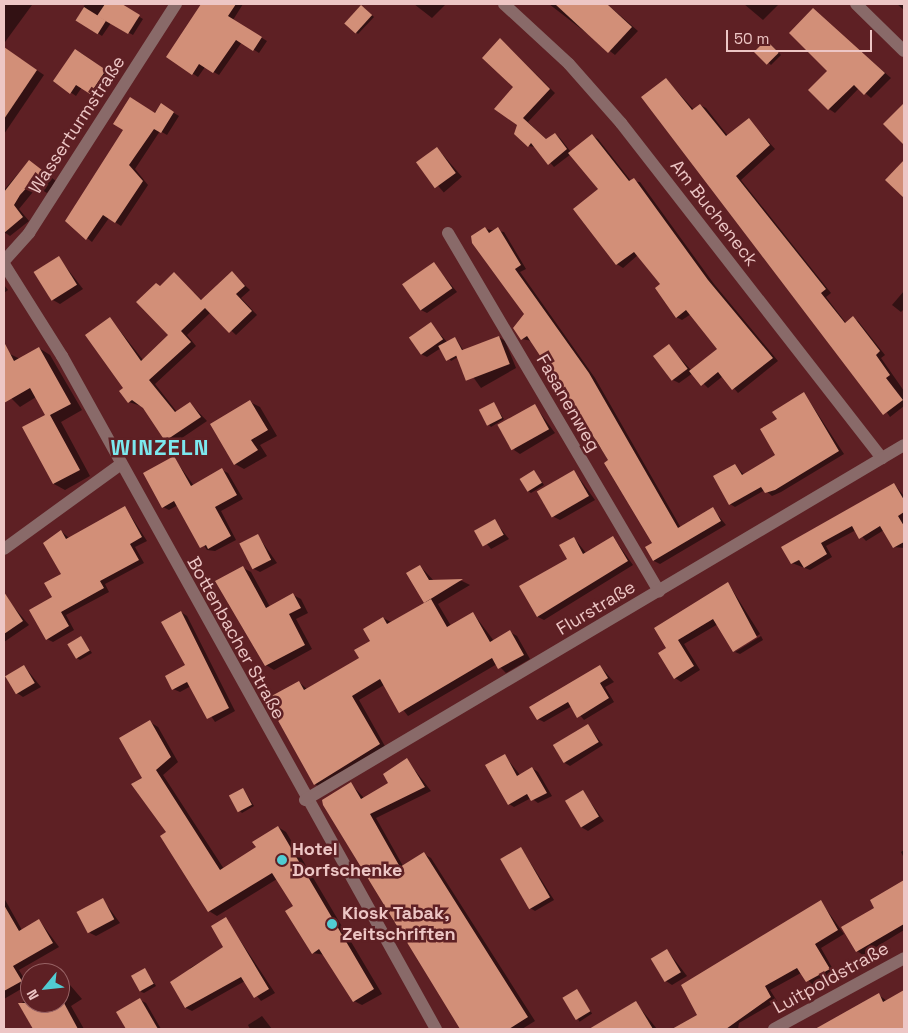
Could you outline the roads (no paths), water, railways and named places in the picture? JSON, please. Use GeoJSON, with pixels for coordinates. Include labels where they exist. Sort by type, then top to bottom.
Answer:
{"type":"FeatureCollection","features":[{"type":"Feature","properties":{"kind":"street","name":"Wasserturmstraße"},"geometry":{"type":"LineString","coordinates":[[4,263],[28,233],[176,4]]}},
{"type":"Feature","properties":{"kind":"street","name":"Am Bucheneck"},"geometry":{"type":"LineString","coordinates":[[504,4],[569,64],[621,123],[882,458]]}},
{"type":"Feature","properties":{"kind":"street"},"geometry":{"type":"LineString","coordinates":[[856,4],[904,51]]}},
{"type":"Feature","properties":{"kind":"street","name":"Fasanenweg"},"geometry":{"type":"LineString","coordinates":[[448,233],[659,591]]}},
{"type":"Feature","properties":{"kind":"street","name":"Bottenbacher Straße"},"geometry":{"type":"LineString","coordinates":[[4,263],[39,317],[305,800],[436,1029]]}},
{"type":"Feature","properties":{"kind":"street","name":"Flurstraße"},"geometry":{"type":"LineString","coordinates":[[305,800],[904,445]]}},
{"type":"Feature","properties":{"kind":"street"},"geometry":{"type":"LineString","coordinates":[[4,549],[121,464]]}},
{"type":"Feature","properties":{"kind":"street","name":"Luitpoldstraße"},"geometry":{"type":"LineString","coordinates":[[774,1029],[904,958]]}},
{"type":"Feature","properties":{"kind":"place","name":"Hotel Dorfschenke"},"geometry":{"type":"Point","coordinates":[282,860]}},
{"type":"Feature","properties":{"kind":"place","name":"Kiosk Tabak, Zeitschriften"},"geometry":{"type":"Point","coordinates":[332,924]}},
{"type":"Feature","properties":{"kind":"district","name":"WINZELN"},"geometry":{"type":"Point","coordinates":[160,448]}}]}
